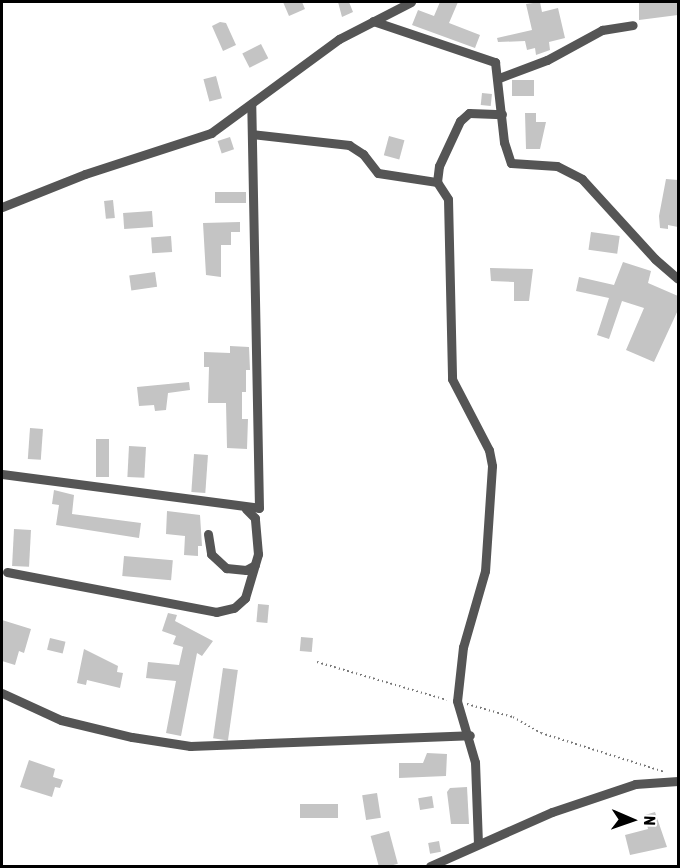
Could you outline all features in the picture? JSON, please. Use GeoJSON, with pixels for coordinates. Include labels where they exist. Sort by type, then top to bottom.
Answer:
{"type":"FeatureCollection","features":[{"type":"Feature","properties":{"kind":"street"},"geometry":{"type":"LineString","coordinates":[[2,207],[85,174],[190,142],[211,133],[339,39],[411,2]]}},
{"type":"Feature","properties":{"kind":"street"},"geometry":{"type":"LineString","coordinates":[[373,21],[495,62],[511,163],[556,166],[582,179],[655,259],[678,279]]}},
{"type":"Feature","properties":{"kind":"street"},"geometry":{"type":"LineString","coordinates":[[499,78],[547,60],[602,30],[633,25]]}},
{"type":"Feature","properties":{"kind":"street"},"geometry":{"type":"LineString","coordinates":[[2,474],[257,510],[261,501],[251,104]]}},
{"type":"Feature","properties":{"kind":"street"},"geometry":{"type":"LineString","coordinates":[[437,182],[460,121],[469,113],[502,114]]}},
{"type":"Feature","properties":{"kind":"street"},"geometry":{"type":"LineString","coordinates":[[252,134],[349,145],[363,154],[378,173],[437,182],[448,199],[451,226],[452,380],[480,430],[492,466],[485,571],[463,647],[457,701],[470,735],[477,773],[478,844]]}},
{"type":"Feature","properties":{"kind":"street"},"geometry":{"type":"LineString","coordinates":[[7,572],[216,612],[234,608],[245,598],[255,566],[258,534],[255,518],[246,509]]}},
{"type":"Feature","properties":{"kind":"street"},"geometry":{"type":"LineString","coordinates":[[208,534],[211,554],[226,568],[236,571],[255,566]]}},
{"type":"Feature","properties":{"kind":"street"},"geometry":{"type":"LineString","coordinates":[[2,693],[61,720],[132,737],[190,746],[470,735]]}},
{"type":"Feature","properties":{"kind":"street"},"geometry":{"type":"LineString","coordinates":[[430,867],[552,812],[635,784],[678,781]]}},
{"type":"Feature","properties":{"kind":"path"},"geometry":{"type":"LineString","coordinates":[[317,662],[513,717],[541,733],[635,765],[670,772]]}},
{"type":"Feature","properties":{"kind":"building"},"geometry":{"type":"Polygon","coordinates":[[[283,2],[302,2],[305,9],[289,16],[283,2]]]}},
{"type":"Feature","properties":{"kind":"building"},"geometry":{"type":"Polygon","coordinates":[[[338,2],[349,2],[353,12],[342,17],[338,2]]]}},
{"type":"Feature","properties":{"kind":"building"},"geometry":{"type":"Polygon","coordinates":[[[440,2],[458,2],[449,23],[480,35],[475,48],[412,25],[418,10],[434,16],[440,2]]]}},
{"type":"Feature","properties":{"kind":"building"},"geometry":{"type":"Polygon","coordinates":[[[540,2],[542,12],[558,8],[565,38],[549,42],[550,50],[536,55],[535,48],[527,50],[525,41],[498,42],[497,38],[532,30],[526,4],[540,2]]]}},
{"type":"Feature","properties":{"kind":"building"},"geometry":{"type":"Polygon","coordinates":[[[639,2],[678,2],[678,15],[639,20],[639,2]]]}},
{"type":"Feature","properties":{"kind":"building"},"geometry":{"type":"Polygon","coordinates":[[[220,22],[226,23],[236,45],[223,51],[212,26],[220,22]]]}},
{"type":"Feature","properties":{"kind":"building"},"geometry":{"type":"Polygon","coordinates":[[[261,44],[268,58],[250,68],[242,54],[261,44]]]}},
{"type":"Feature","properties":{"kind":"building"},"geometry":{"type":"Polygon","coordinates":[[[216,76],[222,98],[209,102],[203,79],[216,76]]]}},
{"type":"Feature","properties":{"kind":"building"},"geometry":{"type":"Polygon","coordinates":[[[512,80],[534,80],[534,96],[512,96],[512,80]]]}},
{"type":"Feature","properties":{"kind":"building"},"geometry":{"type":"Polygon","coordinates":[[[482,93],[492,94],[491,106],[481,105],[482,93]]]}},
{"type":"Feature","properties":{"kind":"building"},"geometry":{"type":"Polygon","coordinates":[[[525,113],[536,113],[536,122],[546,122],[540,149],[526,149],[525,113]]]}},
{"type":"Feature","properties":{"kind":"building"},"geometry":{"type":"Polygon","coordinates":[[[389,136],[404,140],[399,159],[384,155],[389,136]]]}},
{"type":"Feature","properties":{"kind":"building"},"geometry":{"type":"Polygon","coordinates":[[[230,137],[234,149],[222,153],[218,141],[230,137]]]}},
{"type":"Feature","properties":{"kind":"building"},"geometry":{"type":"Polygon","coordinates":[[[666,179],[678,180],[678,227],[668,225],[668,229],[660,228],[659,216],[666,179]]]}},
{"type":"Feature","properties":{"kind":"building"},"geometry":{"type":"Polygon","coordinates":[[[215,192],[246,192],[246,203],[215,203],[215,192]]]}},
{"type":"Feature","properties":{"kind":"building"},"geometry":{"type":"Polygon","coordinates":[[[113,200],[115,218],[106,219],[104,201],[113,200]]]}},
{"type":"Feature","properties":{"kind":"building"},"geometry":{"type":"Polygon","coordinates":[[[152,211],[153,227],[124,229],[123,213],[152,211]]]}},
{"type":"Feature","properties":{"kind":"building"},"geometry":{"type":"Polygon","coordinates":[[[240,222],[240,232],[231,232],[231,245],[221,245],[221,277],[206,275],[203,223],[240,222]]]}},
{"type":"Feature","properties":{"kind":"building"},"geometry":{"type":"Polygon","coordinates":[[[591,232],[620,236],[617,254],[588,250],[591,232]]]}},
{"type":"Feature","properties":{"kind":"building"},"geometry":{"type":"Polygon","coordinates":[[[171,236],[172,252],[152,253],[151,237],[171,236]]]}},
{"type":"Feature","properties":{"kind":"building"},"geometry":{"type":"Polygon","coordinates":[[[623,262],[651,271],[648,283],[678,296],[678,310],[654,362],[626,350],[644,308],[622,301],[609,339],[597,335],[609,298],[576,291],[579,277],[614,285],[623,262]]]}},
{"type":"Feature","properties":{"kind":"building"},"geometry":{"type":"Polygon","coordinates":[[[490,268],[533,269],[529,301],[514,301],[514,282],[491,281],[490,268]]]}},
{"type":"Feature","properties":{"kind":"building"},"geometry":{"type":"Polygon","coordinates":[[[155,272],[157,287],[131,290],[129,276],[155,272]]]}},
{"type":"Feature","properties":{"kind":"building"},"geometry":{"type":"Polygon","coordinates":[[[230,346],[249,347],[250,370],[246,370],[246,392],[242,392],[242,419],[248,419],[247,449],[227,448],[226,403],[208,403],[209,367],[204,367],[204,352],[230,353],[230,346]]]}},
{"type":"Feature","properties":{"kind":"building"},"geometry":{"type":"Polygon","coordinates":[[[189,382],[190,390],[168,393],[166,410],[155,411],[154,405],[139,406],[137,387],[189,382]]]}},
{"type":"Feature","properties":{"kind":"building"},"geometry":{"type":"Polygon","coordinates":[[[30,428],[43,429],[41,460],[28,459],[30,428]]]}},
{"type":"Feature","properties":{"kind":"building"},"geometry":{"type":"Polygon","coordinates":[[[96,439],[109,439],[109,477],[96,477],[96,439]]]}},
{"type":"Feature","properties":{"kind":"building"},"geometry":{"type":"Polygon","coordinates":[[[129,446],[146,447],[144,478],[127,477],[129,446]]]}},
{"type":"Feature","properties":{"kind":"building"},"geometry":{"type":"Polygon","coordinates":[[[194,454],[208,455],[205,493],[191,492],[194,454]]]}},
{"type":"Feature","properties":{"kind":"building"},"geometry":{"type":"Polygon","coordinates":[[[54,490],[74,495],[72,514],[141,523],[139,538],[56,525],[59,505],[52,504],[54,490]]]}},
{"type":"Feature","properties":{"kind":"building"},"geometry":{"type":"Polygon","coordinates":[[[167,511],[200,515],[202,546],[198,546],[198,556],[184,555],[185,536],[166,534],[167,511]]]}},
{"type":"Feature","properties":{"kind":"building"},"geometry":{"type":"Polygon","coordinates":[[[14,529],[31,530],[29,567],[12,566],[14,529]]]}},
{"type":"Feature","properties":{"kind":"building"},"geometry":{"type":"Polygon","coordinates":[[[124,556],[173,560],[171,580],[122,576],[124,556]]]}},
{"type":"Feature","properties":{"kind":"building"},"geometry":{"type":"Polygon","coordinates":[[[258,604],[269,605],[267,623],[256,622],[258,604]]]}},
{"type":"Feature","properties":{"kind":"building"},"geometry":{"type":"Polygon","coordinates":[[[168,613],[177,615],[175,621],[213,641],[202,656],[197,653],[181,736],[166,733],[176,681],[146,678],[148,662],[179,665],[183,647],[173,644],[176,636],[162,631],[168,613]]]}},
{"type":"Feature","properties":{"kind":"building"},"geometry":{"type":"Polygon","coordinates":[[[2,620],[31,629],[24,653],[19,651],[15,665],[2,661],[2,620]]]}},
{"type":"Feature","properties":{"kind":"building"},"geometry":{"type":"Polygon","coordinates":[[[301,637],[313,638],[312,652],[300,651],[301,637]]]}},
{"type":"Feature","properties":{"kind":"building"},"geometry":{"type":"Polygon","coordinates":[[[50,638],[66,642],[63,654],[47,650],[50,638]]]}},
{"type":"Feature","properties":{"kind":"building"},"geometry":{"type":"Polygon","coordinates":[[[84,649],[118,666],[117,672],[123,673],[120,688],[87,680],[86,685],[77,683],[84,649]]]}},
{"type":"Feature","properties":{"kind":"building"},"geometry":{"type":"Polygon","coordinates":[[[223,668],[238,670],[228,740],[213,738],[223,668]]]}},
{"type":"Feature","properties":{"kind":"building"},"geometry":{"type":"Polygon","coordinates":[[[427,753],[447,754],[446,776],[399,778],[399,763],[423,763],[427,753]]]}},
{"type":"Feature","properties":{"kind":"building"},"geometry":{"type":"Polygon","coordinates":[[[29,760],[55,769],[53,777],[63,780],[60,788],[55,787],[52,797],[20,787],[29,760]]]}},
{"type":"Feature","properties":{"kind":"building"},"geometry":{"type":"Polygon","coordinates":[[[467,787],[469,824],[451,824],[447,792],[450,788],[467,787]]]}},
{"type":"Feature","properties":{"kind":"building"},"geometry":{"type":"Polygon","coordinates":[[[377,793],[381,818],[366,820],[362,795],[377,793]]]}},
{"type":"Feature","properties":{"kind":"building"},"geometry":{"type":"Polygon","coordinates":[[[432,796],[434,808],[420,810],[418,798],[432,796]]]}},
{"type":"Feature","properties":{"kind":"building"},"geometry":{"type":"Polygon","coordinates":[[[300,804],[338,804],[338,818],[300,818],[300,804]]]}},
{"type":"Feature","properties":{"kind":"building"},"geometry":{"type":"Polygon","coordinates":[[[655,812],[667,847],[630,855],[625,835],[648,829],[645,815],[655,812]]]}},
{"type":"Feature","properties":{"kind":"building"},"geometry":{"type":"Polygon","coordinates":[[[389,831],[398,864],[379,866],[371,836],[389,831]]]}},
{"type":"Feature","properties":{"kind":"building"},"geometry":{"type":"Polygon","coordinates":[[[439,841],[441,852],[430,854],[428,843],[439,841]]]}}]}
